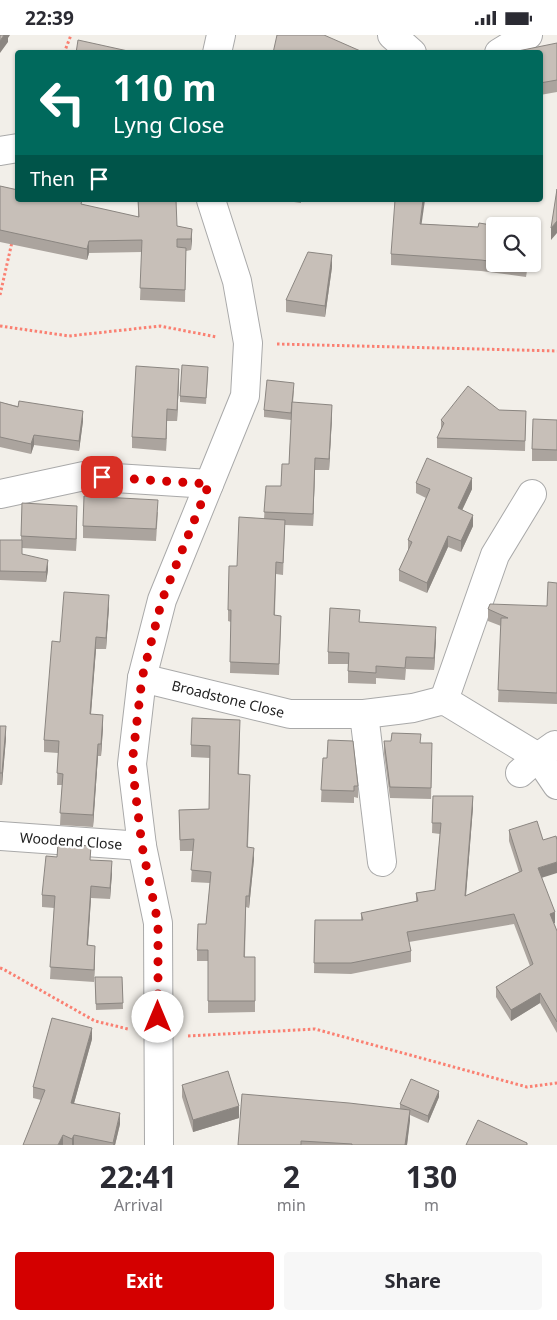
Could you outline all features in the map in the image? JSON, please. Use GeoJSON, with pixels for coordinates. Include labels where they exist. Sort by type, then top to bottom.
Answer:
{"type":"FeatureCollection","features":[{"type":"Feature","properties":{"kind":"street"},"geometry":{"type":"LineString","coordinates":[[218,50],[220,35]]}},
{"type":"Feature","properties":{"kind":"street"},"geometry":{"type":"LineString","coordinates":[[392,35],[409,50]]}},
{"type":"Feature","properties":{"kind":"street"},"geometry":{"type":"LineString","coordinates":[[504,50],[528,35]]}},
{"type":"Feature","properties":{"kind":"street"},"geometry":{"type":"LineString","coordinates":[[0,151],[15,148]]}},
{"type":"Feature","properties":{"kind":"street"},"geometry":{"type":"LineString","coordinates":[[159,1145],[169,1036],[158,923],[142,846],[132,764],[142,678],[162,600],[245,396],[248,343],[237,281],[212,202]]}},
{"type":"Feature","properties":{"kind":"street"},"geometry":{"type":"LineString","coordinates":[[0,494],[84,476],[209,484]]}},
{"type":"Feature","properties":{"kind":"street"},"geometry":{"type":"LineString","coordinates":[[532,494],[495,555],[444,700],[538,758],[557,785]]}},
{"type":"Feature","properties":{"kind":"street","name":"Broadstone Close"},"geometry":{"type":"LineString","coordinates":[[142,678],[290,714],[364,714],[413,708],[444,700]]}},
{"type":"Feature","properties":{"kind":"street"},"geometry":{"type":"LineString","coordinates":[[364,714],[382,864]]}},
{"type":"Feature","properties":{"kind":"street","name":"Woodend Close"},"geometry":{"type":"LineString","coordinates":[[0,836],[142,846]]}},
{"type":"Feature","properties":{"kind":"path"},"geometry":{"type":"LineString","coordinates":[[65,50],[71,35]]}},
{"type":"Feature","properties":{"kind":"path"},"geometry":{"type":"LineString","coordinates":[[0,295],[13,238]]}},
{"type":"Feature","properties":{"kind":"path"},"geometry":{"type":"LineString","coordinates":[[0,326],[70,336],[160,326],[248,343],[557,351]]}},
{"type":"Feature","properties":{"kind":"path"},"geometry":{"type":"LineString","coordinates":[[0,969],[95,1021],[169,1036],[315,1029],[527,1087],[557,1083]]}},
{"type":"Feature","properties":{"kind":"building"},"geometry":{"type":"Polygon","coordinates":[[[277,35],[324,35],[358,50],[274,50],[277,35]]]}},
{"type":"Feature","properties":{"kind":"building"},"geometry":{"type":"Polygon","coordinates":[[[78,40],[123,50],[76,50],[78,40]]]}},
{"type":"Feature","properties":{"kind":"building"},"geometry":{"type":"Polygon","coordinates":[[[557,43],[557,80],[543,82],[543,50],[523,50],[557,43]]]}},
{"type":"Feature","properties":{"kind":"building"},"geometry":{"type":"Polygon","coordinates":[[[0,186],[15,189],[15,202],[82,202],[81,204],[139,217],[138,202],[176,202],[177,226],[192,229],[191,239],[177,239],[177,247],[186,248],[185,290],[140,288],[142,240],[89,241],[87,249],[0,230],[0,186]]]}},
{"type":"Feature","properties":{"kind":"building"},"geometry":{"type":"Polygon","coordinates":[[[557,189],[557,221],[551,228],[557,189]]]}},
{"type":"Feature","properties":{"kind":"building"},"geometry":{"type":"Polygon","coordinates":[[[395,202],[423,202],[420,224],[478,227],[479,223],[486,224],[486,261],[391,254],[395,202]]]}},
{"type":"Feature","properties":{"kind":"building"},"geometry":{"type":"Polygon","coordinates":[[[308,252],[332,255],[325,306],[286,300],[308,252]]]}},
{"type":"Feature","properties":{"kind":"building"},"geometry":{"type":"Polygon","coordinates":[[[182,365],[208,367],[206,398],[180,396],[182,365]]]}},
{"type":"Feature","properties":{"kind":"building"},"geometry":{"type":"Polygon","coordinates":[[[136,366],[179,369],[177,410],[167,409],[166,439],[132,437],[136,366]]]}},
{"type":"Feature","properties":{"kind":"building"},"geometry":{"type":"Polygon","coordinates":[[[267,380],[294,383],[291,413],[264,410],[267,380]]]}},
{"type":"Feature","properties":{"kind":"building"},"geometry":{"type":"Polygon","coordinates":[[[468,386],[499,410],[526,411],[525,441],[437,438],[444,423],[441,420],[468,386]]]}},
{"type":"Feature","properties":{"kind":"building"},"geometry":{"type":"Polygon","coordinates":[[[19,401],[83,411],[79,441],[34,435],[31,444],[0,437],[0,402],[18,407],[19,401]]]}},
{"type":"Feature","properties":{"kind":"building"},"geometry":{"type":"Polygon","coordinates":[[[292,402],[332,405],[329,459],[315,458],[313,514],[264,512],[266,486],[281,486],[282,464],[289,464],[292,402]]]}},
{"type":"Feature","properties":{"kind":"building"},"geometry":{"type":"Polygon","coordinates":[[[533,419],[557,420],[557,450],[532,449],[533,419]]]}},
{"type":"Feature","properties":{"kind":"building"},"geometry":{"type":"Polygon","coordinates":[[[427,458],[472,478],[458,508],[473,515],[461,541],[448,536],[427,583],[399,570],[412,542],[408,540],[430,489],[416,483],[427,458]]]}},
{"type":"Feature","properties":{"kind":"building"},"geometry":{"type":"Polygon","coordinates":[[[84,496],[158,500],[156,529],[83,526],[84,496]]]}},
{"type":"Feature","properties":{"kind":"building"},"geometry":{"type":"Polygon","coordinates":[[[22,503],[77,506],[76,539],[21,536],[22,503]]]}},
{"type":"Feature","properties":{"kind":"building"},"geometry":{"type":"Polygon","coordinates":[[[239,517],[285,520],[283,563],[276,562],[274,615],[281,616],[279,664],[230,662],[231,610],[228,610],[229,566],[237,566],[239,517]]]}},
{"type":"Feature","properties":{"kind":"building"},"geometry":{"type":"Polygon","coordinates":[[[0,540],[22,540],[22,554],[48,560],[46,572],[0,571],[0,540]]]}},
{"type":"Feature","properties":{"kind":"building"},"geometry":{"type":"Polygon","coordinates":[[[548,582],[557,583],[557,693],[498,690],[501,618],[508,618],[488,609],[490,604],[547,606],[548,582]]]}},
{"type":"Feature","properties":{"kind":"building"},"geometry":{"type":"Polygon","coordinates":[[[64,592],[109,595],[106,638],[96,637],[90,714],[103,715],[101,744],[98,744],[93,815],[60,813],[63,774],[57,773],[59,741],[44,740],[52,641],[60,642],[64,592]]]}},
{"type":"Feature","properties":{"kind":"building"},"geometry":{"type":"Polygon","coordinates":[[[330,608],[360,610],[359,622],[436,627],[434,658],[406,657],[405,668],[376,666],[376,673],[348,671],[349,653],[328,652],[330,608]]]}},
{"type":"Feature","properties":{"kind":"building"},"geometry":{"type":"Polygon","coordinates":[[[192,718],[240,720],[238,774],[250,775],[247,847],[254,848],[249,896],[246,896],[244,957],[255,957],[255,1001],[208,1001],[208,950],[197,950],[198,924],[206,924],[211,872],[191,870],[194,839],[180,840],[179,810],[209,809],[210,746],[191,745],[192,718]]]}},
{"type":"Feature","properties":{"kind":"building"},"geometry":{"type":"Polygon","coordinates":[[[0,726],[6,726],[2,773],[0,773],[0,726]]]}},
{"type":"Feature","properties":{"kind":"building"},"geometry":{"type":"Polygon","coordinates":[[[392,733],[421,734],[420,743],[432,743],[431,788],[390,787],[384,741],[391,741],[392,733]]]}},
{"type":"Feature","properties":{"kind":"building"},"geometry":{"type":"Polygon","coordinates":[[[328,740],[353,741],[358,786],[354,786],[354,791],[321,790],[323,758],[327,758],[328,740]]]}},
{"type":"Feature","properties":{"kind":"building"},"geometry":{"type":"Polygon","coordinates":[[[433,796],[473,796],[465,896],[522,871],[509,830],[537,821],[543,840],[556,836],[557,862],[538,868],[555,912],[550,914],[557,931],[557,1022],[540,993],[511,1010],[496,987],[533,964],[514,914],[407,932],[411,951],[351,963],[314,963],[315,920],[363,920],[361,913],[418,901],[416,893],[435,890],[441,823],[432,823],[433,796]]]}},
{"type":"Feature","properties":{"kind":"building"},"geometry":{"type":"Polygon","coordinates":[[[58,844],[91,846],[90,860],[112,861],[110,888],[91,886],[87,945],[95,946],[94,970],[50,967],[55,896],[42,895],[46,856],[57,857],[58,844]]]}},
{"type":"Feature","properties":{"kind":"building"},"geometry":{"type":"Polygon","coordinates":[[[95,977],[122,977],[123,1003],[96,1004],[95,977]]]}},
{"type":"Feature","properties":{"kind":"building"},"geometry":{"type":"Polygon","coordinates":[[[52,1018],[92,1028],[71,1103],[120,1113],[113,1143],[74,1135],[72,1139],[63,1135],[58,1145],[23,1145],[45,1090],[33,1087],[52,1018]]]}},
{"type":"Feature","properties":{"kind":"building"},"geometry":{"type":"Polygon","coordinates":[[[228,1071],[239,1106],[193,1120],[182,1085],[228,1071]]]}},
{"type":"Feature","properties":{"kind":"building"},"geometry":{"type":"Polygon","coordinates":[[[411,1079],[439,1091],[428,1116],[400,1104],[411,1079]]]}},
{"type":"Feature","properties":{"kind":"building"},"geometry":{"type":"Polygon","coordinates":[[[242,1094],[410,1110],[405,1145],[352,1145],[301,1141],[301,1145],[238,1145],[242,1094]]]}},
{"type":"Feature","properties":{"kind":"building"},"geometry":{"type":"Polygon","coordinates":[[[478,1120],[527,1143],[527,1145],[466,1145],[478,1120]]]}},
{"type":"Feature","properties":{"kind":"route"},"geometry":{"type":"LineString","coordinates":[[102,477],[209,484],[162,600],[142,678],[132,764],[142,846],[158,923],[158,1017]]}}]}
